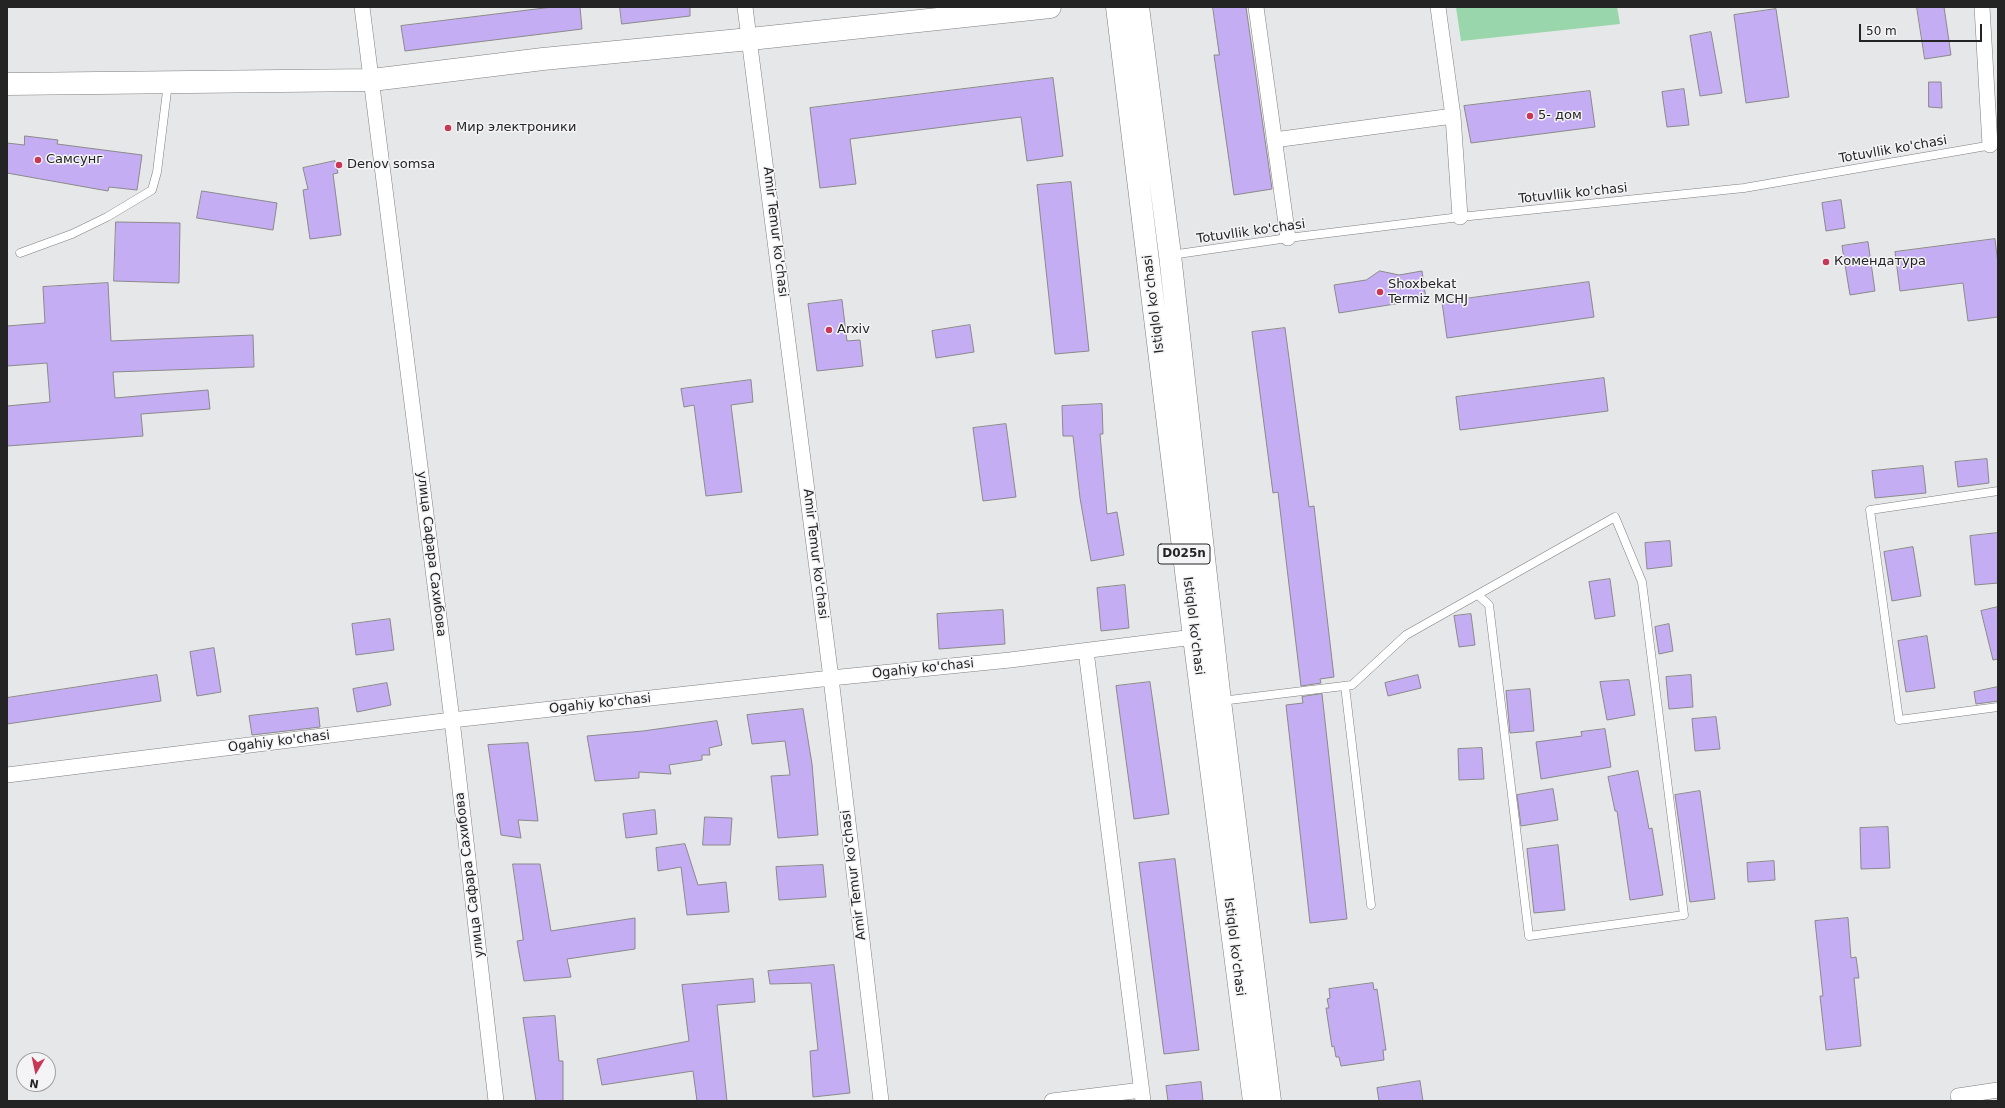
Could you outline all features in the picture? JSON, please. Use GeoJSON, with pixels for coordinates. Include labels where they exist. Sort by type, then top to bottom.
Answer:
{"type":"FeatureCollection","features":[{"type":"Feature","properties":{"kind":"main road"},"geometry":{"type":"LineString","coordinates":[[7,84],[372,80],[543,59],[750,39],[1050,7]]}},
{"type":"Feature","properties":{"kind":"main road","name":"Istiqlol ko'chasi"},"geometry":{"type":"LineString","coordinates":[[1118,7],[1159,257],[1220,701],[1270,1101]]}},
{"type":"Feature","properties":{"kind":"main road","name":"Istiqlol ko'chasi"},"geometry":{"type":"LineString","coordinates":[[1138,7],[1159,257],[1194,637],[1254,1101]]}},
{"type":"Feature","properties":{"kind":"street","name":"улица Сафара Сахибова"},"geometry":{"type":"LineString","coordinates":[[362,7],[452,720],[496,1101]]}},
{"type":"Feature","properties":{"kind":"street","name":"Amir Temur ko'chasi"},"geometry":{"type":"LineString","coordinates":[[745,7],[831,678],[881,1101]]}},
{"type":"Feature","properties":{"kind":"street"},"geometry":{"type":"LineString","coordinates":[[1256,7],[1288,238]]}},
{"type":"Feature","properties":{"kind":"street"},"geometry":{"type":"LineString","coordinates":[[1438,7],[1453,116],[1460,217]]}},
{"type":"Feature","properties":{"kind":"street"},"geometry":{"type":"LineString","coordinates":[[1982,7],[1994,144]]}},
{"type":"Feature","properties":{"kind":"street"},"geometry":{"type":"LineString","coordinates":[[1274,140],[1453,116]]}},
{"type":"Feature","properties":{"kind":"street","name":"Ogahiy ko'chasi"},"geometry":{"type":"LineString","coordinates":[[7,775],[452,720],[1194,637]]}},
{"type":"Feature","properties":{"kind":"street"},"geometry":{"type":"LineString","coordinates":[[1052,1101],[1142,1095],[1086,650]]}},
{"type":"Feature","properties":{"kind":"street"},"geometry":{"type":"LineString","coordinates":[[1958,1096],[1998,1090]]}},
{"type":"Feature","properties":{"kind":"lane"},"geometry":{"type":"LineString","coordinates":[[20,253],[72,234],[107,217],[152,190],[157,172],[168,82]]}},
{"type":"Feature","properties":{"kind":"lane","name":"Totuvllik ko'chasi"},"geometry":{"type":"LineString","coordinates":[[1159,257],[1288,238],[1460,217],[1744,188],[1994,144]]}},
{"type":"Feature","properties":{"kind":"lane"},"geometry":{"type":"LineString","coordinates":[[1998,490],[1870,510],[1899,720],[1998,707]]}},
{"type":"Feature","properties":{"kind":"lane"},"geometry":{"type":"LineString","coordinates":[[1220,701],[1352,685],[1406,635],[1478,594],[1615,517],[1642,582],[1684,915],[1529,936],[1489,604],[1478,594]]}},
{"type":"Feature","properties":{"kind":"lane"},"geometry":{"type":"LineString","coordinates":[[1345,686],[1371,905]]}},
{"type":"Feature","properties":{"kind":"green space"},"geometry":{"type":"Polygon","coordinates":[[[1456,7],[1617,7],[1620,24],[1461,41],[1456,7]]]}},
{"type":"Feature","properties":{"kind":"building"},"geometry":{"type":"Polygon","coordinates":[[[553,7],[580,7],[582,29],[405,51],[401,26],[553,7]]]}},
{"type":"Feature","properties":{"kind":"building"},"geometry":{"type":"Polygon","coordinates":[[[620,7],[690,7],[690,16],[622,24],[620,7]]]}},
{"type":"Feature","properties":{"kind":"building"},"geometry":{"type":"Polygon","coordinates":[[[1213,7],[1246,7],[1272,189],[1234,195],[1214,55],[1219,55],[1213,7]]]}},
{"type":"Feature","properties":{"kind":"building"},"geometry":{"type":"Polygon","coordinates":[[[1917,7],[1944,7],[1951,55],[1925,59],[1917,7]]]}},
{"type":"Feature","properties":{"kind":"building"},"geometry":{"type":"Polygon","coordinates":[[[1776,9],[1789,97],[1746,103],[1734,15],[1776,9]]]}},
{"type":"Feature","properties":{"kind":"building"},"geometry":{"type":"Polygon","coordinates":[[[1711,32],[1722,93],[1700,96],[1690,36],[1711,32]]]}},
{"type":"Feature","properties":{"kind":"building"},"geometry":{"type":"Polygon","coordinates":[[[1053,78],[1063,156],[1027,161],[1021,117],[850,139],[856,184],[820,188],[810,108],[1053,78]]]}},
{"type":"Feature","properties":{"kind":"building"},"geometry":{"type":"Polygon","coordinates":[[[1929,82],[1941,82],[1942,108],[1929,107],[1929,82]]]}},
{"type":"Feature","properties":{"kind":"building"},"geometry":{"type":"Polygon","coordinates":[[[1684,89],[1689,125],[1667,127],[1662,92],[1684,89]]]}},
{"type":"Feature","properties":{"kind":"building","name":"5- дом"},"geometry":{"type":"Polygon","coordinates":[[[1590,91],[1595,127],[1471,143],[1464,106],[1590,91]]]}},
{"type":"Feature","properties":{"kind":"building"},"geometry":{"type":"Polygon","coordinates":[[[25,136],[58,140],[57,144],[142,155],[137,190],[109,187],[108,191],[7,173],[7,143],[24,145],[25,136]]]}},
{"type":"Feature","properties":{"kind":"building"},"geometry":{"type":"Polygon","coordinates":[[[335,161],[338,173],[333,174],[341,235],[310,239],[303,190],[308,189],[303,168],[335,161]]]}},
{"type":"Feature","properties":{"kind":"building"},"geometry":{"type":"Polygon","coordinates":[[[1071,182],[1089,351],[1055,354],[1037,185],[1071,182]]]}},
{"type":"Feature","properties":{"kind":"building"},"geometry":{"type":"Polygon","coordinates":[[[202,191],[277,203],[273,230],[197,218],[202,191]]]}},
{"type":"Feature","properties":{"kind":"building"},"geometry":{"type":"Polygon","coordinates":[[[1841,200],[1845,228],[1826,231],[1822,203],[1841,200]]]}},
{"type":"Feature","properties":{"kind":"building"},"geometry":{"type":"Polygon","coordinates":[[[116,222],[180,223],[179,283],[114,281],[116,222]]]}},
{"type":"Feature","properties":{"kind":"building"},"geometry":{"type":"Polygon","coordinates":[[[1995,239],[1998,264],[1998,317],[1968,321],[1963,283],[1900,291],[1895,252],[1995,239]]]}},
{"type":"Feature","properties":{"kind":"building"},"geometry":{"type":"Polygon","coordinates":[[[1868,242],[1875,291],[1850,295],[1842,246],[1868,242]]]}},
{"type":"Feature","properties":{"kind":"building","name":"Shoxbekat Termiz MCHJ"},"geometry":{"type":"Polygon","coordinates":[[[1380,271],[1399,275],[1422,271],[1426,299],[1339,313],[1334,285],[1366,280],[1380,271]]]}},
{"type":"Feature","properties":{"kind":"building"},"geometry":{"type":"Polygon","coordinates":[[[1589,282],[1594,317],[1447,338],[1442,302],[1589,282]]]}},
{"type":"Feature","properties":{"kind":"building"},"geometry":{"type":"Polygon","coordinates":[[[108,283],[111,341],[253,335],[254,367],[113,372],[115,398],[208,390],[210,409],[141,414],[143,436],[7,446],[7,406],[50,402],[47,363],[7,366],[7,326],[45,323],[43,287],[108,283]]]}},
{"type":"Feature","properties":{"kind":"building"},"geometry":{"type":"Polygon","coordinates":[[[842,300],[847,341],[860,340],[863,366],[817,371],[808,304],[842,300]]]}},
{"type":"Feature","properties":{"kind":"building"},"geometry":{"type":"Polygon","coordinates":[[[970,325],[974,352],[936,358],[932,331],[970,325]]]}},
{"type":"Feature","properties":{"kind":"building"},"geometry":{"type":"Polygon","coordinates":[[[1285,328],[1309,507],[1314,506],[1334,677],[1320,679],[1321,683],[1301,686],[1278,492],[1273,493],[1252,332],[1285,328]]]}},
{"type":"Feature","properties":{"kind":"building"},"geometry":{"type":"Polygon","coordinates":[[[1604,378],[1608,411],[1460,430],[1456,397],[1604,378]]]}},
{"type":"Feature","properties":{"kind":"building"},"geometry":{"type":"Polygon","coordinates":[[[751,380],[753,402],[731,405],[742,492],[706,496],[694,405],[684,407],[681,389],[751,380]]]}},
{"type":"Feature","properties":{"kind":"building"},"geometry":{"type":"Polygon","coordinates":[[[1102,404],[1103,434],[1100,434],[1107,514],[1117,512],[1124,555],[1091,561],[1080,498],[1073,436],[1063,436],[1062,406],[1102,404]]]}},
{"type":"Feature","properties":{"kind":"building"},"geometry":{"type":"Polygon","coordinates":[[[1006,424],[1016,497],[983,501],[973,428],[1006,424]]]}},
{"type":"Feature","properties":{"kind":"building"},"geometry":{"type":"Polygon","coordinates":[[[1987,459],[1989,483],[1958,487],[1955,462],[1987,459]]]}},
{"type":"Feature","properties":{"kind":"building"},"geometry":{"type":"Polygon","coordinates":[[[1923,466],[1926,493],[1875,498],[1872,471],[1923,466]]]}},
{"type":"Feature","properties":{"kind":"building"},"geometry":{"type":"Polygon","coordinates":[[[1998,533],[1998,583],[1975,585],[1970,536],[1998,533]]]}},
{"type":"Feature","properties":{"kind":"building"},"geometry":{"type":"Polygon","coordinates":[[[1670,541],[1672,566],[1647,569],[1645,543],[1670,541]]]}},
{"type":"Feature","properties":{"kind":"building"},"geometry":{"type":"Polygon","coordinates":[[[1913,547],[1921,596],[1892,601],[1884,552],[1913,547]]]}},
{"type":"Feature","properties":{"kind":"building"},"geometry":{"type":"Polygon","coordinates":[[[1610,579],[1615,616],[1595,619],[1589,582],[1610,579]]]}},
{"type":"Feature","properties":{"kind":"building"},"geometry":{"type":"Polygon","coordinates":[[[1125,585],[1129,628],[1101,631],[1097,588],[1125,585]]]}},
{"type":"Feature","properties":{"kind":"building"},"geometry":{"type":"Polygon","coordinates":[[[1998,607],[1998,659],[1993,660],[1981,611],[1998,607]]]}},
{"type":"Feature","properties":{"kind":"building"},"geometry":{"type":"Polygon","coordinates":[[[1003,610],[1005,644],[939,649],[937,614],[1003,610]]]}},
{"type":"Feature","properties":{"kind":"building"},"geometry":{"type":"Polygon","coordinates":[[[1471,614],[1475,645],[1459,647],[1454,616],[1471,614]]]}},
{"type":"Feature","properties":{"kind":"building"},"geometry":{"type":"Polygon","coordinates":[[[390,619],[394,650],[356,655],[352,624],[390,619]]]}},
{"type":"Feature","properties":{"kind":"building"},"geometry":{"type":"Polygon","coordinates":[[[1669,624],[1673,651],[1659,654],[1655,627],[1669,624]]]}},
{"type":"Feature","properties":{"kind":"building"},"geometry":{"type":"Polygon","coordinates":[[[1927,636],[1935,688],[1906,692],[1898,641],[1927,636]]]}},
{"type":"Feature","properties":{"kind":"building"},"geometry":{"type":"Polygon","coordinates":[[[214,648],[221,692],[197,696],[190,652],[214,648]]]}},
{"type":"Feature","properties":{"kind":"building"},"geometry":{"type":"Polygon","coordinates":[[[157,675],[161,701],[7,724],[7,698],[157,675]]]}},
{"type":"Feature","properties":{"kind":"building"},"geometry":{"type":"Polygon","coordinates":[[[1418,675],[1421,688],[1388,696],[1385,683],[1418,675]]]}},
{"type":"Feature","properties":{"kind":"building"},"geometry":{"type":"Polygon","coordinates":[[[1691,675],[1693,707],[1669,709],[1666,677],[1691,675]]]}},
{"type":"Feature","properties":{"kind":"building"},"geometry":{"type":"Polygon","coordinates":[[[1629,680],[1635,715],[1607,720],[1600,682],[1629,680]]]}},
{"type":"Feature","properties":{"kind":"building"},"geometry":{"type":"Polygon","coordinates":[[[1150,682],[1169,814],[1134,819],[1116,686],[1150,682]]]}},
{"type":"Feature","properties":{"kind":"building"},"geometry":{"type":"Polygon","coordinates":[[[387,683],[391,705],[357,712],[353,689],[387,683]]]}},
{"type":"Feature","properties":{"kind":"building"},"geometry":{"type":"Polygon","coordinates":[[[1998,687],[1998,701],[1976,704],[1974,692],[1998,687]]]}},
{"type":"Feature","properties":{"kind":"building"},"geometry":{"type":"Polygon","coordinates":[[[1530,689],[1534,731],[1510,733],[1506,691],[1530,689]]]}},
{"type":"Feature","properties":{"kind":"building"},"geometry":{"type":"Polygon","coordinates":[[[1322,694],[1347,919],[1310,923],[1286,705],[1303,703],[1302,697],[1322,694]]]}},
{"type":"Feature","properties":{"kind":"building"},"geometry":{"type":"Polygon","coordinates":[[[318,708],[320,727],[252,735],[249,716],[318,708]]]}},
{"type":"Feature","properties":{"kind":"building"},"geometry":{"type":"Polygon","coordinates":[[[803,709],[812,764],[818,835],[778,838],[771,776],[790,775],[785,741],[752,744],[747,715],[803,709]]]}},
{"type":"Feature","properties":{"kind":"building"},"geometry":{"type":"Polygon","coordinates":[[[1716,717],[1720,749],[1695,751],[1692,719],[1716,717]]]}},
{"type":"Feature","properties":{"kind":"building"},"geometry":{"type":"Polygon","coordinates":[[[717,721],[722,745],[709,748],[710,755],[702,755],[702,760],[669,765],[671,774],[639,772],[639,778],[595,781],[587,736],[643,731],[717,721]]]}},
{"type":"Feature","properties":{"kind":"building"},"geometry":{"type":"Polygon","coordinates":[[[1605,729],[1611,767],[1541,779],[1536,742],[1582,736],[1581,732],[1605,729]]]}},
{"type":"Feature","properties":{"kind":"building"},"geometry":{"type":"Polygon","coordinates":[[[528,743],[538,821],[518,820],[521,838],[501,835],[488,745],[528,743]]]}},
{"type":"Feature","properties":{"kind":"building"},"geometry":{"type":"Polygon","coordinates":[[[1482,748],[1484,779],[1459,780],[1458,749],[1482,748]]]}},
{"type":"Feature","properties":{"kind":"building"},"geometry":{"type":"Polygon","coordinates":[[[1638,771],[1649,829],[1652,828],[1663,895],[1630,900],[1617,811],[1615,811],[1608,777],[1638,771]]]}},
{"type":"Feature","properties":{"kind":"building"},"geometry":{"type":"Polygon","coordinates":[[[1553,789],[1558,820],[1521,826],[1517,795],[1553,789]]]}},
{"type":"Feature","properties":{"kind":"building"},"geometry":{"type":"Polygon","coordinates":[[[1700,791],[1715,899],[1690,902],[1675,795],[1700,791]]]}},
{"type":"Feature","properties":{"kind":"building"},"geometry":{"type":"Polygon","coordinates":[[[655,810],[657,834],[626,838],[623,814],[655,810]]]}},
{"type":"Feature","properties":{"kind":"building"},"geometry":{"type":"Polygon","coordinates":[[[705,817],[732,818],[730,845],[703,845],[705,817]]]}},
{"type":"Feature","properties":{"kind":"building"},"geometry":{"type":"Polygon","coordinates":[[[1888,827],[1890,868],[1861,869],[1860,828],[1888,827]]]}},
{"type":"Feature","properties":{"kind":"building"},"geometry":{"type":"Polygon","coordinates":[[[685,844],[698,885],[726,882],[729,912],[687,915],[681,867],[658,871],[656,848],[685,844]]]}},
{"type":"Feature","properties":{"kind":"building"},"geometry":{"type":"Polygon","coordinates":[[[1558,845],[1565,910],[1534,913],[1527,849],[1558,845]]]}},
{"type":"Feature","properties":{"kind":"building"},"geometry":{"type":"Polygon","coordinates":[[[1175,859],[1199,1050],[1164,1054],[1139,863],[1175,859]]]}},
{"type":"Feature","properties":{"kind":"building"},"geometry":{"type":"Polygon","coordinates":[[[1774,861],[1775,880],[1748,882],[1747,863],[1774,861]]]}},
{"type":"Feature","properties":{"kind":"building"},"geometry":{"type":"Polygon","coordinates":[[[513,864],[540,864],[551,931],[635,918],[635,949],[567,959],[571,977],[524,981],[517,941],[523,940],[513,864]]]}},
{"type":"Feature","properties":{"kind":"building"},"geometry":{"type":"Polygon","coordinates":[[[823,865],[826,897],[779,900],[776,867],[823,865]]]}},
{"type":"Feature","properties":{"kind":"building"},"geometry":{"type":"Polygon","coordinates":[[[1848,918],[1851,958],[1856,957],[1859,978],[1854,978],[1861,1046],[1826,1050],[1820,996],[1823,996],[1815,921],[1848,918]]]}},
{"type":"Feature","properties":{"kind":"building"},"geometry":{"type":"Polygon","coordinates":[[[834,965],[850,1093],[813,1097],[810,1051],[818,1050],[811,983],[770,984],[768,971],[834,965]]]}},
{"type":"Feature","properties":{"kind":"building"},"geometry":{"type":"Polygon","coordinates":[[[753,979],[755,1002],[717,1005],[727,1101],[697,1101],[693,1071],[602,1085],[597,1059],[689,1041],[682,985],[753,979]]]}},
{"type":"Feature","properties":{"kind":"building"},"geometry":{"type":"Polygon","coordinates":[[[1373,983],[1374,990],[1377,989],[1386,1050],[1383,1050],[1384,1060],[1341,1066],[1339,1057],[1336,1057],[1334,1046],[1332,1047],[1326,1008],[1329,1008],[1327,999],[1330,998],[1329,989],[1373,983]]]}},
{"type":"Feature","properties":{"kind":"building"},"geometry":{"type":"Polygon","coordinates":[[[555,1016],[559,1061],[563,1061],[563,1101],[536,1101],[523,1018],[555,1016]]]}},
{"type":"Feature","properties":{"kind":"building"},"geometry":{"type":"Polygon","coordinates":[[[1420,1081],[1423,1101],[1379,1101],[1377,1088],[1420,1081]]]}},
{"type":"Feature","properties":{"kind":"building"},"geometry":{"type":"Polygon","coordinates":[[[1201,1082],[1203,1101],[1168,1101],[1166,1086],[1201,1082]]]}},
{"type":"Feature","properties":{"kind":"place","name":"5- дом"},"geometry":{"type":"Point","coordinates":[1530,116]}},
{"type":"Feature","properties":{"kind":"place","name":"Мир электроники"},"geometry":{"type":"Point","coordinates":[448,128]}},
{"type":"Feature","properties":{"kind":"place","name":"Самсунг"},"geometry":{"type":"Point","coordinates":[38,160]}},
{"type":"Feature","properties":{"kind":"place","name":"Denov somsa"},"geometry":{"type":"Point","coordinates":[339,165]}},
{"type":"Feature","properties":{"kind":"place","name":"Комендатура"},"geometry":{"type":"Point","coordinates":[1826,262]}},
{"type":"Feature","properties":{"kind":"place","name":"Shoxbekat Termiz MCHJ"},"geometry":{"type":"Point","coordinates":[1380,292]}},
{"type":"Feature","properties":{"kind":"place","name":"Arxiv"},"geometry":{"type":"Point","coordinates":[829,330]}}]}
